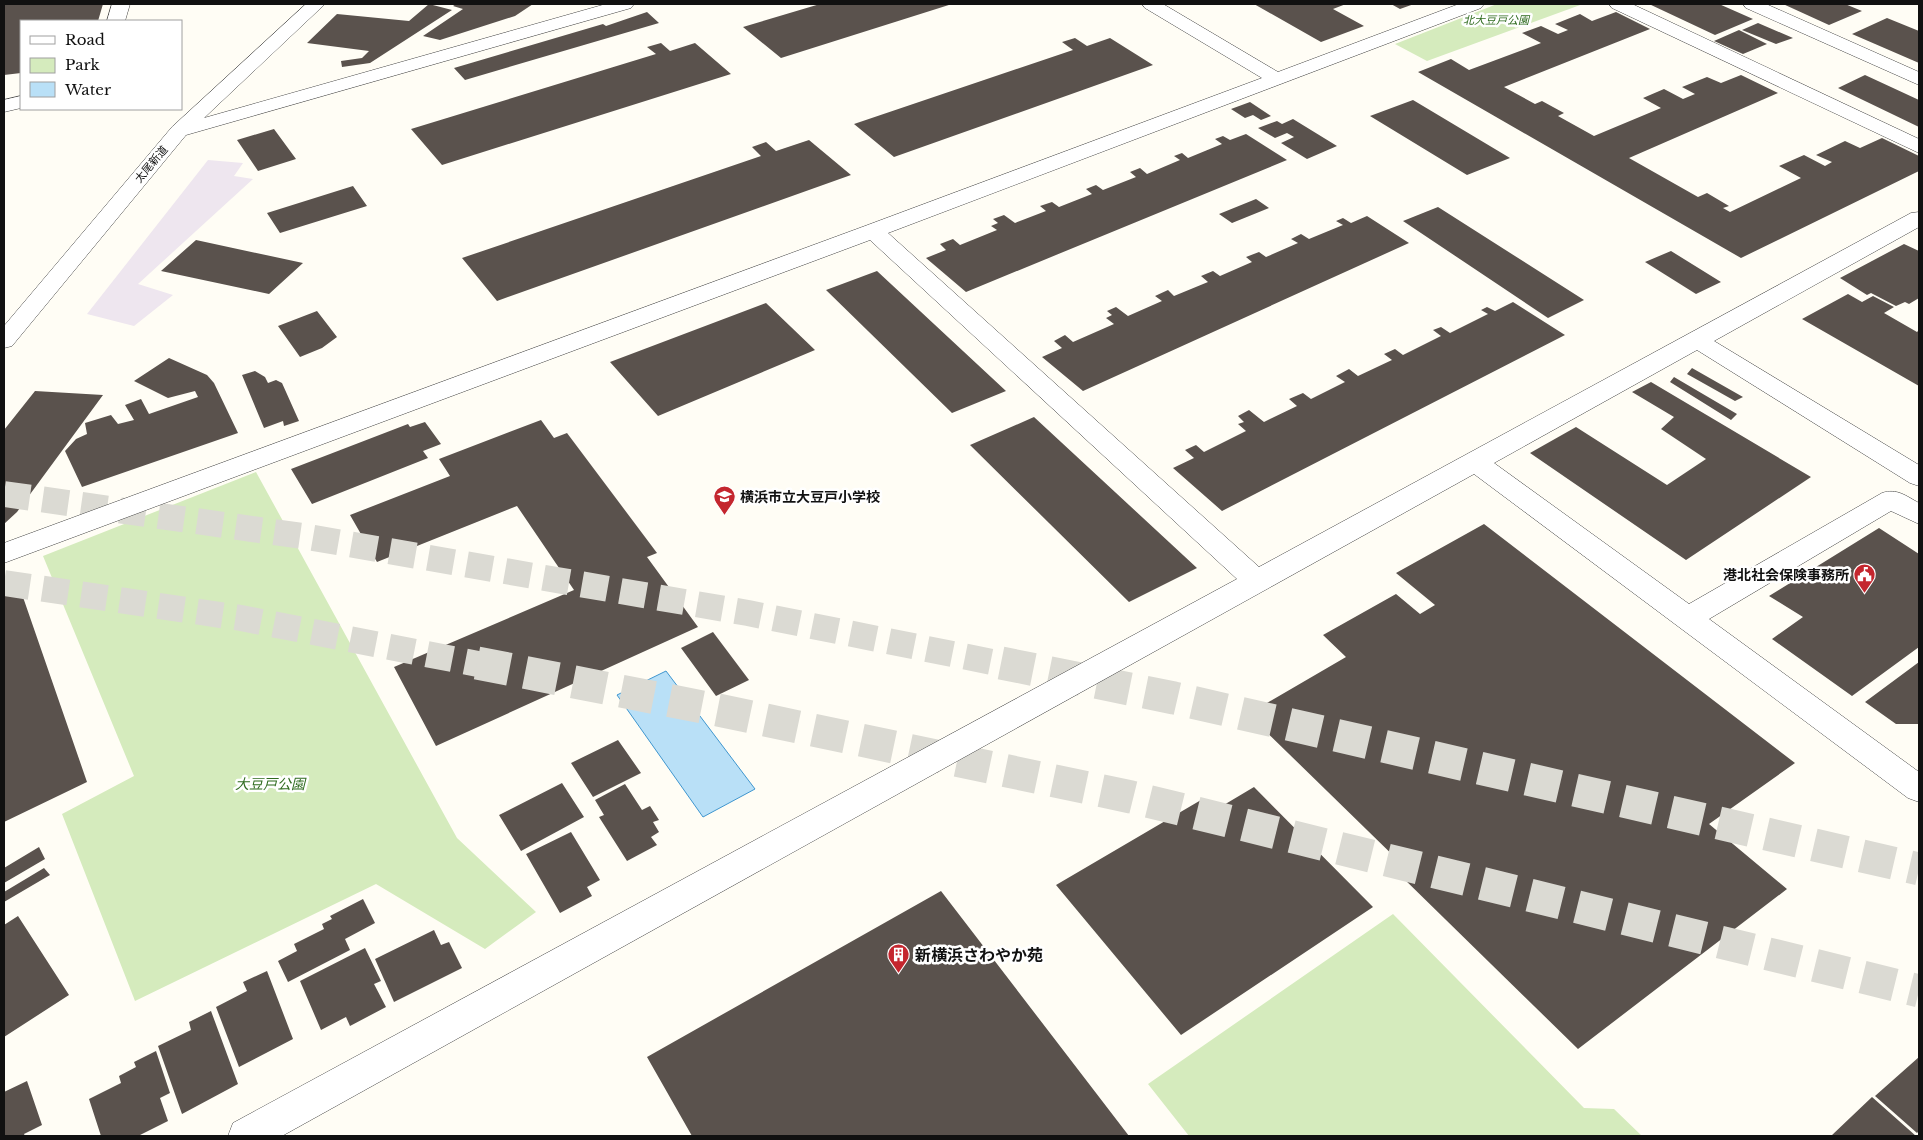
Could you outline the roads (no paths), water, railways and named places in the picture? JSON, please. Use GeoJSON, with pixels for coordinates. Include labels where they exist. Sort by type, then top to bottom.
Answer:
{"type":"FeatureCollection","features":[{"type":"Feature","properties":{"kind":"street"},"geometry":{"type":"LineString","coordinates":[[116,20],[121,4]]}},
{"type":"Feature","properties":{"kind":"street","name":"太尾新道"},"geometry":{"type":"LineString","coordinates":[[4,341],[178,132],[240,72],[316,4]]}},
{"type":"Feature","properties":{"kind":"street"},"geometry":{"type":"LineString","coordinates":[[178,132],[620,4]]}},
{"type":"Feature","properties":{"kind":"street"},"geometry":{"type":"LineString","coordinates":[[1151,4],[1277,79]]}},
{"type":"Feature","properties":{"kind":"street"},"geometry":{"type":"LineString","coordinates":[[4,553],[873,231],[1474,4]]}},
{"type":"Feature","properties":{"kind":"street"},"geometry":{"type":"LineString","coordinates":[[1618,4],[1919,147]]}},
{"type":"Feature","properties":{"kind":"street"},"geometry":{"type":"LineString","coordinates":[[1752,4],[1919,79]]}},
{"type":"Feature","properties":{"kind":"street"},"geometry":{"type":"LineString","coordinates":[[4,106],[20,102]]}},
{"type":"Feature","properties":{"kind":"street"},"geometry":{"type":"LineString","coordinates":[[246,1136],[1919,218]]}},
{"type":"Feature","properties":{"kind":"street"},"geometry":{"type":"LineString","coordinates":[[873,231],[1257,581]]}},
{"type":"Feature","properties":{"kind":"street"},"geometry":{"type":"LineString","coordinates":[[1695,340],[1919,477]]}},
{"type":"Feature","properties":{"kind":"street"},"geometry":{"type":"LineString","coordinates":[[1474,461],[1919,789]]}},
{"type":"Feature","properties":{"kind":"street"},"geometry":{"type":"LineString","coordinates":[[1688,618],[1891,499],[1919,515]]}},
{"type":"Feature","properties":{"kind":"water"},"geometry":{"type":"Polygon","coordinates":[[[666,671],[755,789],[703,817],[617,695],[666,671]]]}},
{"type":"Feature","properties":{"kind":"tunnel"},"geometry":{"type":"LineString","coordinates":[[4,494],[302,536],[748,613],[1007,665]]}},
{"type":"Feature","properties":{"kind":"tunnel"},"geometry":{"type":"LineString","coordinates":[[4,583],[241,618],[483,665]]}},
{"type":"Feature","properties":{"kind":"tunnel"},"geometry":{"type":"LineString","coordinates":[[477,663],[718,710],[1131,797],[1919,991]]}},
{"type":"Feature","properties":{"kind":"tunnel"},"geometry":{"type":"LineString","coordinates":[[1001,663],[1174,698],[1919,869]]}},
{"type":"Feature","properties":{"kind":"place","name":"横浜市立大豆戸小学校"},"geometry":{"type":"Point","coordinates":[724,516]}},
{"type":"Feature","properties":{"kind":"place","name":"港北社会保険事務所"},"geometry":{"type":"Point","coordinates":[1865,594]}},
{"type":"Feature","properties":{"kind":"place","name":"新横浜さわやか苑"},"geometry":{"type":"Point","coordinates":[899,974]}},
{"type":"Feature","properties":{"kind":"park label","name":"北大豆戸公園"},"geometry":{"type":"Point","coordinates":[1496,20]}},
{"type":"Feature","properties":{"kind":"park label","name":"大豆戸公園"},"geometry":{"type":"Point","coordinates":[270,784]}}]}
